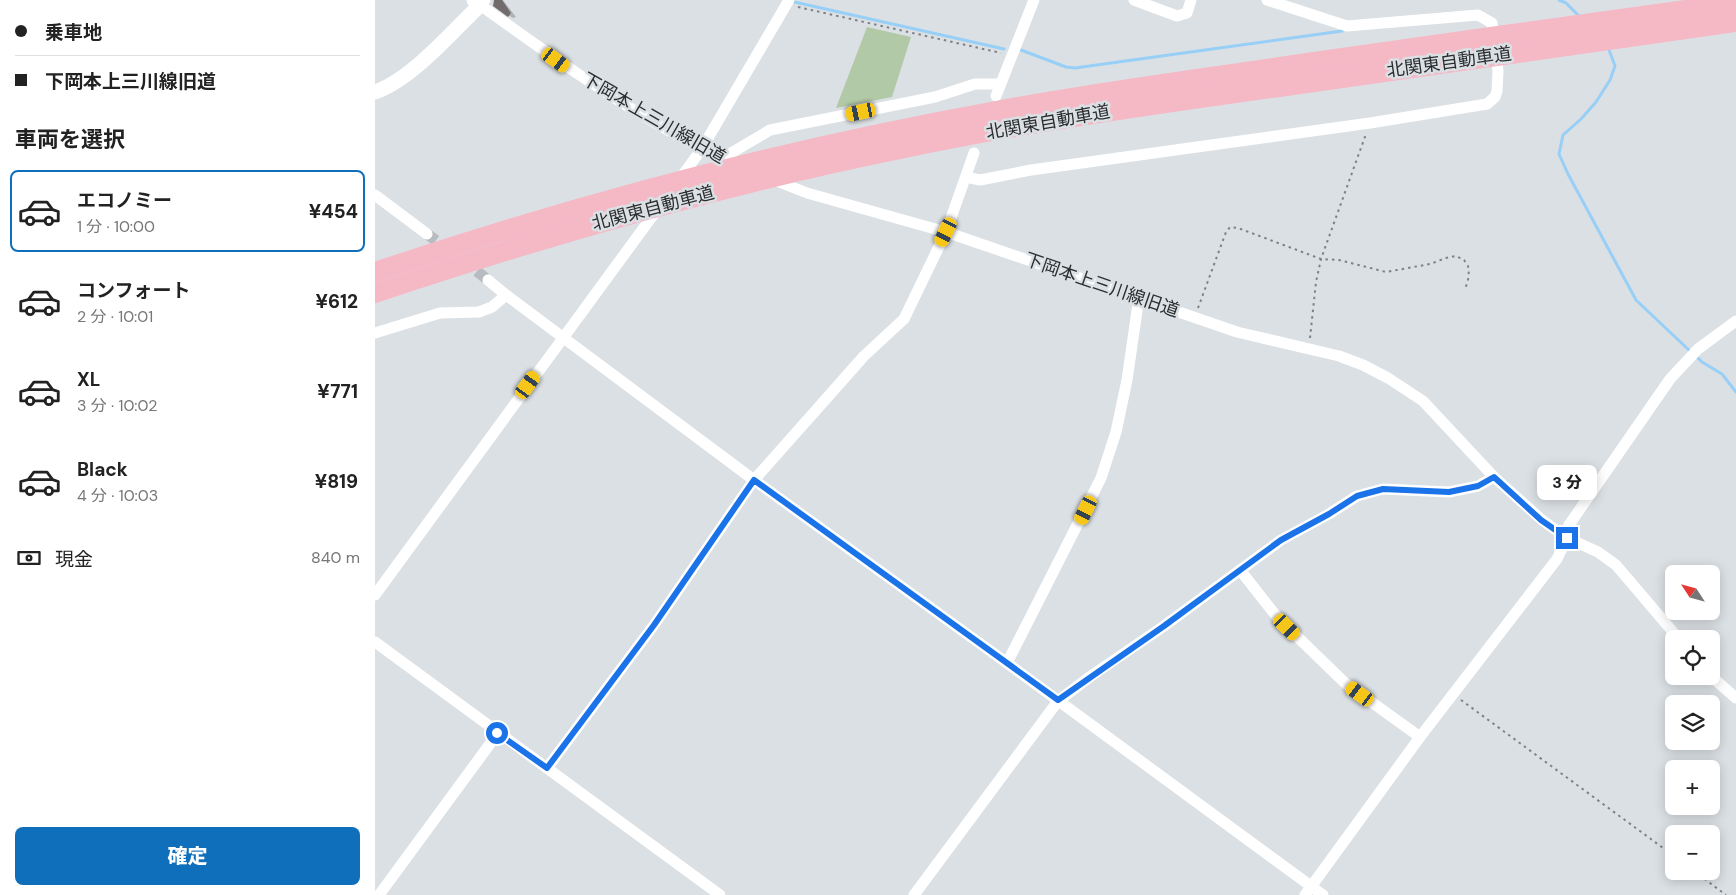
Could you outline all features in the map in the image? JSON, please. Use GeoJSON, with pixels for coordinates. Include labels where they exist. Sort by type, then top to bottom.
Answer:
{"type":"FeatureCollection","features":[{"type":"Feature","properties":{"kind":"highway","name":"北関東自動車道"},"geometry":{"type":"LineString","coordinates":[[375,293],[553,235],[701,194],[901,148],[1736,2]]}},
{"type":"Feature","properties":{"kind":"highway","name":"北関東自動車道"},"geometry":{"type":"LineString","coordinates":[[375,272],[547,217],[639,191],[771,158],[997,110],[1125,89],[1479,48],[1736,22]]}},
{"type":"Feature","properties":{"kind":"street"},"geometry":{"type":"LineString","coordinates":[[996,96],[999,84],[1034,0]]}},
{"type":"Feature","properties":{"kind":"street"},"geometry":{"type":"LineString","coordinates":[[1134,0],[1177,16],[1187,13],[1191,0]]}},
{"type":"Feature","properties":{"kind":"street"},"geometry":{"type":"LineString","coordinates":[[966,177],[980,180],[1031,170],[1370,123],[1487,104],[1495,97],[1499,71],[1493,23],[1478,15],[1347,26],[1267,0]]}},
{"type":"Feature","properties":{"kind":"street"},"geometry":{"type":"LineString","coordinates":[[375,92],[411,72],[480,2]]}},
{"type":"Feature","properties":{"kind":"street","name":"下岡本上三川線旧道"},"geometry":{"type":"LineString","coordinates":[[480,2],[571,71],[701,150],[721,159],[807,193],[946,232],[1237,332],[1339,356],[1389,378],[1423,401],[1494,477],[1541,520],[1567,538],[1598,552],[1616,565],[1671,630]]}},
{"type":"Feature","properties":{"kind":"street"},"geometry":{"type":"LineString","coordinates":[[375,595],[701,150],[788,2]]}},
{"type":"Feature","properties":{"kind":"street"},"geometry":{"type":"LineString","coordinates":[[721,159],[770,130],[935,97],[975,84],[999,84]]}},
{"type":"Feature","properties":{"kind":"street"},"geometry":{"type":"LineString","coordinates":[[547,768],[654,625],[754,480],[864,356],[904,319],[946,232],[974,153]]}},
{"type":"Feature","properties":{"kind":"street"},"geometry":{"type":"LineString","coordinates":[[375,196],[427,234]]}},
{"type":"Feature","properties":{"kind":"street"},"geometry":{"type":"LineString","coordinates":[[488,280],[506,296],[754,480],[1058,700],[1308,891],[1323,895]]}},
{"type":"Feature","properties":{"kind":"street"},"geometry":{"type":"LineString","coordinates":[[375,333],[440,313],[479,312],[506,296]]}},
{"type":"Feature","properties":{"kind":"street"},"geometry":{"type":"LineString","coordinates":[[1007,663],[1101,478],[1116,432],[1127,380],[1139,297]]}},
{"type":"Feature","properties":{"kind":"street"},"geometry":{"type":"LineString","coordinates":[[1308,891],[1420,737],[1557,559],[1567,538],[1569,525],[1670,379],[1698,349],[1736,321]]}},
{"type":"Feature","properties":{"kind":"street"},"geometry":{"type":"LineString","coordinates":[[914,895],[1058,700],[1164,626],[1281,540],[1329,514],[1357,496],[1383,489],[1449,492],[1478,486],[1494,477]]}},
{"type":"Feature","properties":{"kind":"street"},"geometry":{"type":"LineString","coordinates":[[1240,570],[1277,617],[1345,683],[1420,737]]}},
{"type":"Feature","properties":{"kind":"street"},"geometry":{"type":"LineString","coordinates":[[375,642],[720,895]]}},
{"type":"Feature","properties":{"kind":"street"},"geometry":{"type":"LineString","coordinates":[[1720,684],[1736,698]]}},
{"type":"Feature","properties":{"kind":"street"},"geometry":{"type":"LineString","coordinates":[[379,895],[497,733]]}},
{"type":"Feature","properties":{"kind":"path"},"geometry":{"type":"LineString","coordinates":[[788,2],[1011,55]]}},
{"type":"Feature","properties":{"kind":"path"},"geometry":{"type":"LineString","coordinates":[[1308,349],[1316,282],[1321,259],[1370,123]]}},
{"type":"Feature","properties":{"kind":"path"},"geometry":{"type":"LineString","coordinates":[[1195,318],[1226,232],[1230,227],[1238,228],[1321,259],[1339,260],[1385,272],[1430,264],[1456,256],[1464,260],[1468,266],[1469,276],[1465,290]]}},
{"type":"Feature","properties":{"kind":"path"},"geometry":{"type":"LineString","coordinates":[[1453,694],[1665,849]]}},
{"type":"Feature","properties":{"kind":"path"},"geometry":{"type":"LineString","coordinates":[[1706,880],[1726,895]]}},
{"type":"Feature","properties":{"kind":"green space"},"geometry":{"type":"Polygon","coordinates":[[[867,27],[911,37],[892,97],[836,108],[867,27]]]}},
{"type":"Feature","properties":{"kind":"building"},"geometry":{"type":"Polygon","coordinates":[[[494,0],[502,0],[511,13],[508,17],[493,6],[494,0]]]}},
{"type":"Feature","properties":{"kind":"waterway"},"geometry":{"type":"LineString","coordinates":[[1559,0],[1566,3],[1580,17]]}},
{"type":"Feature","properties":{"kind":"waterway"},"geometry":{"type":"LineString","coordinates":[[790,1],[1004,49]]}},
{"type":"Feature","properties":{"kind":"waterway"},"geometry":{"type":"LineString","coordinates":[[1021,50],[1066,67],[1075,68],[1342,31]]}},
{"type":"Feature","properties":{"kind":"waterway"},"geometry":{"type":"LineString","coordinates":[[1608,47],[1615,66],[1610,80],[1596,102],[1563,135],[1559,154],[1636,300],[1691,352]]}},
{"type":"Feature","properties":{"kind":"waterway"},"geometry":{"type":"LineString","coordinates":[[1696,356],[1702,362],[1722,374],[1736,392]]}},
{"type":"Feature","properties":{"kind":"tunnel"},"geometry":{"type":"LineString","coordinates":[[427,234],[449,250]]}},
{"type":"Feature","properties":{"kind":"tunnel"},"geometry":{"type":"LineString","coordinates":[[464,261],[488,280]]}},
{"type":"Feature","properties":{"kind":"route"},"geometry":{"type":"LineString","coordinates":[[497,733],[547,768],[654,625],[754,480],[1058,700],[1164,626],[1281,540],[1329,514],[1357,496],[1383,489],[1449,492],[1478,486],[1494,477],[1541,520],[1567,538]]}}]}
